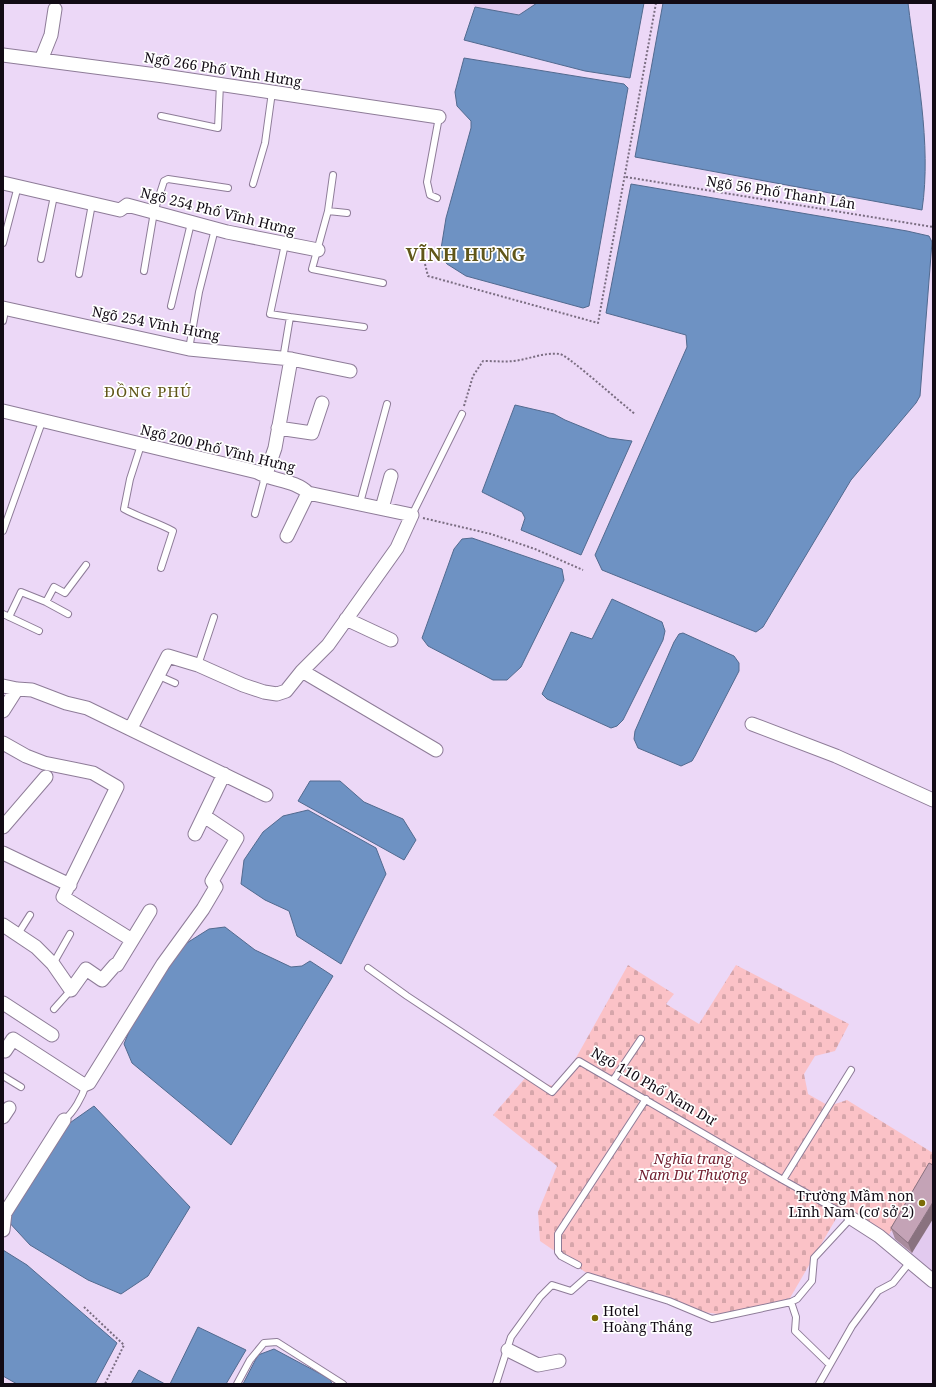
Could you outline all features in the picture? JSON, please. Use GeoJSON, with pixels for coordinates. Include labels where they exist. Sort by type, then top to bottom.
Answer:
{"type":"FeatureCollection","features":[{"type":"Feature","properties":{"kind":"street"},"geometry":{"type":"LineString","coordinates":[[42,60],[51,35],[55,9]]}},
{"type":"Feature","properties":{"kind":"street","name":"Ngõ 266 Phố Vĩnh Hưng"},"geometry":{"type":"LineString","coordinates":[[3,55],[220,84],[439,118]]}},
{"type":"Feature","properties":{"kind":"street","name":"Ngõ 254 Phố Vĩnh Hưng"},"geometry":{"type":"LineString","coordinates":[[3,183],[120,210],[127,205],[214,229],[318,250]]}},
{"type":"Feature","properties":{"kind":"street","name":"Ngõ 254 Vĩnh Hưng"},"geometry":{"type":"LineString","coordinates":[[3,315],[189,349],[287,359],[350,371]]}},
{"type":"Feature","properties":{"kind":"street"},"geometry":{"type":"LineString","coordinates":[[266,477],[275,448],[287,359]]}},
{"type":"Feature","properties":{"kind":"street"},"geometry":{"type":"LineString","coordinates":[[278,428],[312,433],[322,403]]}},
{"type":"Feature","properties":{"kind":"street","name":"Ngõ 200 Phố Vĩnh Hưng"},"geometry":{"type":"LineString","coordinates":[[3,411],[42,422],[257,472],[266,477],[301,486],[308,493],[412,515]]}},
{"type":"Feature","properties":{"kind":"street"},"geometry":{"type":"LineString","coordinates":[[382,508],[390,476]]}},
{"type":"Feature","properties":{"kind":"street"},"geometry":{"type":"LineString","coordinates":[[287,536],[308,493]]}},
{"type":"Feature","properties":{"kind":"street"},"geometry":{"type":"LineString","coordinates":[[131,728],[168,656],[198,665],[243,685],[270,693],[286,691],[302,671],[328,645],[397,548],[412,515]]}},
{"type":"Feature","properties":{"kind":"street"},"geometry":{"type":"LineString","coordinates":[[346,619],[391,640]]}},
{"type":"Feature","properties":{"kind":"street"},"geometry":{"type":"LineString","coordinates":[[302,671],[436,750]]}},
{"type":"Feature","properties":{"kind":"street"},"geometry":{"type":"LineString","coordinates":[[3,686],[17,690],[32,690],[66,703],[87,708],[131,728],[266,795]]}},
{"type":"Feature","properties":{"kind":"street"},"geometry":{"type":"LineString","coordinates":[[3,712],[17,690]]}},
{"type":"Feature","properties":{"kind":"street"},"geometry":{"type":"LineString","coordinates":[[752,724],[836,756],[933,800]]}},
{"type":"Feature","properties":{"kind":"street"},"geometry":{"type":"LineString","coordinates":[[3,743],[26,756],[44,763],[93,773],[117,787],[63,897],[132,940]]}},
{"type":"Feature","properties":{"kind":"street"},"geometry":{"type":"LineString","coordinates":[[195,834],[224,774]]}},
{"type":"Feature","properties":{"kind":"street"},"geometry":{"type":"LineString","coordinates":[[3,827],[46,777]]}},
{"type":"Feature","properties":{"kind":"street"},"geometry":{"type":"LineString","coordinates":[[3,1050],[5,1051],[13,1039],[86,1085],[163,964],[203,910],[216,887],[212,881],[237,838],[204,816]]}},
{"type":"Feature","properties":{"kind":"street"},"geometry":{"type":"LineString","coordinates":[[3,853],[70,885]]}},
{"type":"Feature","properties":{"kind":"street"},"geometry":{"type":"LineString","coordinates":[[3,925],[36,947],[53,964],[71,990],[86,969],[102,980],[115,965],[117,965],[150,911]]}},
{"type":"Feature","properties":{"kind":"street"},"geometry":{"type":"LineString","coordinates":[[3,1003],[52,1035]]}},
{"type":"Feature","properties":{"kind":"street"},"geometry":{"type":"LineString","coordinates":[[3,1230],[5,1213],[64,1120]]}},
{"type":"Feature","properties":{"kind":"street","name":"Ngõ 110 Phố Nam Dư"},"geometry":{"type":"LineString","coordinates":[[851,1218],[879,1236],[933,1282]]}},
{"type":"Feature","properties":{"kind":"street"},"geometry":{"type":"LineString","coordinates":[[508,1350],[538,1365],[559,1361]]}},
{"type":"Feature","properties":{"kind":"lane"},"geometry":{"type":"LineString","coordinates":[[161,116],[218,128],[220,84]]}},
{"type":"Feature","properties":{"kind":"lane"},"geometry":{"type":"LineString","coordinates":[[253,184],[265,143],[272,92]]}},
{"type":"Feature","properties":{"kind":"lane"},"geometry":{"type":"LineString","coordinates":[[437,198],[430,194],[427,182],[439,118]]}},
{"type":"Feature","properties":{"kind":"lane"},"geometry":{"type":"LineString","coordinates":[[333,175],[328,211],[312,269],[383,283]]}},
{"type":"Feature","properties":{"kind":"lane"},"geometry":{"type":"LineString","coordinates":[[144,271],[154,212],[164,181],[168,179],[228,188]]}},
{"type":"Feature","properties":{"kind":"lane"},"geometry":{"type":"LineString","coordinates":[[3,243],[18,186]]}},
{"type":"Feature","properties":{"kind":"lane"},"geometry":{"type":"LineString","coordinates":[[41,259],[54,196]]}},
{"type":"Feature","properties":{"kind":"lane"},"geometry":{"type":"LineString","coordinates":[[79,274],[92,204]]}},
{"type":"Feature","properties":{"kind":"lane"},"geometry":{"type":"LineString","coordinates":[[328,211],[347,213]]}},
{"type":"Feature","properties":{"kind":"lane"},"geometry":{"type":"LineString","coordinates":[[171,306],[191,223]]}},
{"type":"Feature","properties":{"kind":"lane"},"geometry":{"type":"LineString","coordinates":[[189,349],[199,292],[214,229]]}},
{"type":"Feature","properties":{"kind":"lane"},"geometry":{"type":"LineString","coordinates":[[285,244],[270,314],[364,327]]}},
{"type":"Feature","properties":{"kind":"lane"},"geometry":{"type":"LineString","coordinates":[[287,359],[290,317]]}},
{"type":"Feature","properties":{"kind":"lane"},"geometry":{"type":"LineString","coordinates":[[360,503],[387,404]]}},
{"type":"Feature","properties":{"kind":"lane"},"geometry":{"type":"LineString","coordinates":[[412,515],[462,414]]}},
{"type":"Feature","properties":{"kind":"lane"},"geometry":{"type":"LineString","coordinates":[[3,531],[42,422]]}},
{"type":"Feature","properties":{"kind":"lane"},"geometry":{"type":"LineString","coordinates":[[141,445],[130,479],[124,509],[139,517],[157,522],[173,531],[160,568]]}},
{"type":"Feature","properties":{"kind":"lane"},"geometry":{"type":"LineString","coordinates":[[255,514],[266,477]]}},
{"type":"Feature","properties":{"kind":"lane"},"geometry":{"type":"LineString","coordinates":[[46,602],[54,587],[65,593],[86,565]]}},
{"type":"Feature","properties":{"kind":"lane"},"geometry":{"type":"LineString","coordinates":[[39,631],[6,616],[21,592],[46,602],[68,614]]}},
{"type":"Feature","properties":{"kind":"lane"},"geometry":{"type":"LineString","coordinates":[[198,665],[214,617]]}},
{"type":"Feature","properties":{"kind":"lane"},"geometry":{"type":"LineString","coordinates":[[157,676],[175,683]]}},
{"type":"Feature","properties":{"kind":"lane"},"geometry":{"type":"LineString","coordinates":[[18,934],[30,915]]}},
{"type":"Feature","properties":{"kind":"lane"},"geometry":{"type":"LineString","coordinates":[[53,964],[70,934]]}},
{"type":"Feature","properties":{"kind":"lane","name":"Ngõ 110 Phố Nam Dư"},"geometry":{"type":"LineString","coordinates":[[368,968],[407,996],[552,1092],[579,1061],[614,1079],[783,1180],[851,1218]]}},
{"type":"Feature","properties":{"kind":"lane"},"geometry":{"type":"LineString","coordinates":[[54,1009],[71,990]]}},
{"type":"Feature","properties":{"kind":"lane"},"geometry":{"type":"LineString","coordinates":[[614,1079],[640,1039]]}},
{"type":"Feature","properties":{"kind":"lane"},"geometry":{"type":"LineString","coordinates":[[783,1180],[851,1070]]}},
{"type":"Feature","properties":{"kind":"lane"},"geometry":{"type":"LineString","coordinates":[[3,1076],[20,1087]]}},
{"type":"Feature","properties":{"kind":"lane"},"geometry":{"type":"LineString","coordinates":[[64,1120],[83,1094],[86,1085]]}},
{"type":"Feature","properties":{"kind":"lane"},"geometry":{"type":"LineString","coordinates":[[578,1265],[561,1256],[558,1252],[558,1234],[646,1099]]}},
{"type":"Feature","properties":{"kind":"lane"},"geometry":{"type":"LineString","coordinates":[[496,1384],[511,1337],[540,1297],[552,1285],[571,1291],[588,1276],[669,1301],[712,1319],[791,1302],[796,1299],[812,1280],[814,1258],[851,1218]]}},
{"type":"Feature","properties":{"kind":"lane"},"geometry":{"type":"LineString","coordinates":[[819,1384],[852,1326],[878,1292],[893,1283],[910,1262]]}},
{"type":"Feature","properties":{"kind":"lane"},"geometry":{"type":"LineString","coordinates":[[791,1302],[796,1317],[795,1331],[829,1364]]}},
{"type":"Feature","properties":{"kind":"lane"},"geometry":{"type":"LineString","coordinates":[[237,1384],[250,1360],[264,1343],[277,1342],[343,1384]]}},
{"type":"Feature","properties":{"kind":"path"},"geometry":{"type":"LineString","coordinates":[[425,264],[428,276],[598,323],[626,177],[656,3]]}},
{"type":"Feature","properties":{"kind":"path","name":"Ngõ 56 Phố Thanh Lân"},"geometry":{"type":"LineString","coordinates":[[626,177],[933,226]]}},
{"type":"Feature","properties":{"kind":"path"},"geometry":{"type":"LineString","coordinates":[[462,414],[473,376],[483,361],[515,361],[545,354],[562,355],[573,361],[635,414]]}},
{"type":"Feature","properties":{"kind":"path"},"geometry":{"type":"LineString","coordinates":[[412,515],[490,534],[534,549],[583,570]]}},
{"type":"Feature","properties":{"kind":"path"},"geometry":{"type":"LineString","coordinates":[[84,1307],[124,1345],[105,1384]]}},
{"type":"Feature","properties":{"kind":"shaded area"},"geometry":{"type":"Polygon","coordinates":[[[472,3],[537,3],[519,15],[475,7],[472,3]]]}},
{"type":"Feature","properties":{"kind":"shaded area","name":"Trường Mầm non Lĩnh Nam (cơ sở 2)"},"geometry":{"type":"Polygon","coordinates":[[[933,1169],[933,1278],[888,1236],[933,1169]]]}},
{"type":"Feature","properties":{"kind":"green space","name":"Nghĩa trang Nam Dư Thượng"},"geometry":{"type":"Polygon","coordinates":[[[628,965],[674,994],[666,1004],[699,1024],[736,965],[849,1024],[835,1051],[815,1056],[804,1074],[808,1094],[829,1106],[847,1100],[933,1153],[933,1169],[888,1236],[841,1210],[790,1298],[726,1315],[695,1311],[591,1276],[540,1241],[538,1212],[557,1166],[493,1115],[526,1077],[553,1086],[572,1065],[628,965]]]}},
{"type":"Feature","properties":{"kind":"water"},"geometry":{"type":"Polygon","coordinates":[[[537,3],[644,3],[630,78],[585,71],[464,40],[475,7],[519,15],[537,3]]]}},
{"type":"Feature","properties":{"kind":"water"},"geometry":{"type":"Polygon","coordinates":[[[663,3],[908,3],[919,80],[924,132],[925,185],[922,210],[635,157],[663,3]]]}},
{"type":"Feature","properties":{"kind":"water"},"geometry":{"type":"Polygon","coordinates":[[[464,58],[624,84],[628,88],[589,306],[583,308],[466,276],[447,264],[440,255],[446,218],[471,128],[471,121],[457,106],[455,92],[464,58]]]}},
{"type":"Feature","properties":{"kind":"water"},"geometry":{"type":"Polygon","coordinates":[[[631,184],[907,231],[929,236],[932,242],[920,396],[916,403],[851,480],[763,627],[756,632],[602,570],[595,555],[687,347],[686,335],[606,313],[631,184]]]}},
{"type":"Feature","properties":{"kind":"water"},"geometry":{"type":"Polygon","coordinates":[[[515,405],[554,414],[609,438],[632,441],[581,555],[521,530],[525,518],[522,512],[482,492],[515,405]]]}},
{"type":"Feature","properties":{"kind":"water"},"geometry":{"type":"Polygon","coordinates":[[[472,538],[562,569],[564,580],[521,667],[507,680],[493,680],[428,646],[422,638],[454,549],[462,539],[472,538]]]}},
{"type":"Feature","properties":{"kind":"water"},"geometry":{"type":"Polygon","coordinates":[[[612,599],[662,622],[665,631],[663,640],[623,720],[617,726],[611,728],[547,699],[542,694],[571,632],[592,639],[612,599]]]}},
{"type":"Feature","properties":{"kind":"water"},"geometry":{"type":"Polygon","coordinates":[[[683,633],[734,656],[739,663],[739,671],[692,761],[681,766],[638,748],[634,739],[635,731],[674,642],[679,634],[683,633]]]}},
{"type":"Feature","properties":{"kind":"water"},"geometry":{"type":"Polygon","coordinates":[[[310,781],[340,781],[364,802],[403,819],[416,840],[404,860],[298,801],[310,781]]]}},
{"type":"Feature","properties":{"kind":"water"},"geometry":{"type":"Polygon","coordinates":[[[308,810],[376,848],[386,874],[341,964],[297,936],[289,911],[265,900],[241,884],[244,860],[263,832],[283,816],[308,810]]]}},
{"type":"Feature","properties":{"kind":"water"},"geometry":{"type":"Polygon","coordinates":[[[225,927],[255,950],[291,967],[302,966],[310,961],[333,976],[231,1145],[132,1063],[124,1044],[132,1024],[182,946],[209,929],[225,927]]]}},
{"type":"Feature","properties":{"kind":"water"},"geometry":{"type":"Polygon","coordinates":[[[94,1106],[190,1207],[148,1276],[121,1294],[88,1280],[30,1245],[6,1219],[64,1127],[94,1106]]]}},
{"type":"Feature","properties":{"kind":"water"},"geometry":{"type":"Polygon","coordinates":[[[3,1250],[27,1265],[117,1343],[95,1384],[17,1384],[3,1376],[3,1250]]]}},
{"type":"Feature","properties":{"kind":"water"},"geometry":{"type":"Polygon","coordinates":[[[198,1327],[246,1350],[226,1384],[170,1384],[198,1327]]]}},
{"type":"Feature","properties":{"kind":"water"},"geometry":{"type":"Polygon","coordinates":[[[274,1349],[330,1379],[332,1384],[243,1384],[258,1355],[274,1349]]]}},
{"type":"Feature","properties":{"kind":"water"},"geometry":{"type":"Polygon","coordinates":[[[139,1370],[165,1384],[131,1384],[139,1370]]]}},
{"type":"Feature","properties":{"kind":"building"},"geometry":{"type":"Polygon","coordinates":[[[929,1163],[933,1165],[933,1202],[908,1243],[891,1228],[929,1163]]]}},
{"type":"Feature","properties":{"kind":"place","name":"Trường Mầm non Lĩnh Nam (cơ sở 2)"},"geometry":{"type":"Point","coordinates":[922,1203]}},
{"type":"Feature","properties":{"kind":"place","name":"Hotel Hoàng Thắng"},"geometry":{"type":"Point","coordinates":[595,1318]}},
{"type":"Feature","properties":{"kind":"district","name":"VĨNH HƯNG"},"geometry":{"type":"Point","coordinates":[466,254]}},
{"type":"Feature","properties":{"kind":"district","name":"ĐỒNG PHÚ"},"geometry":{"type":"Point","coordinates":[148,391]}}]}
